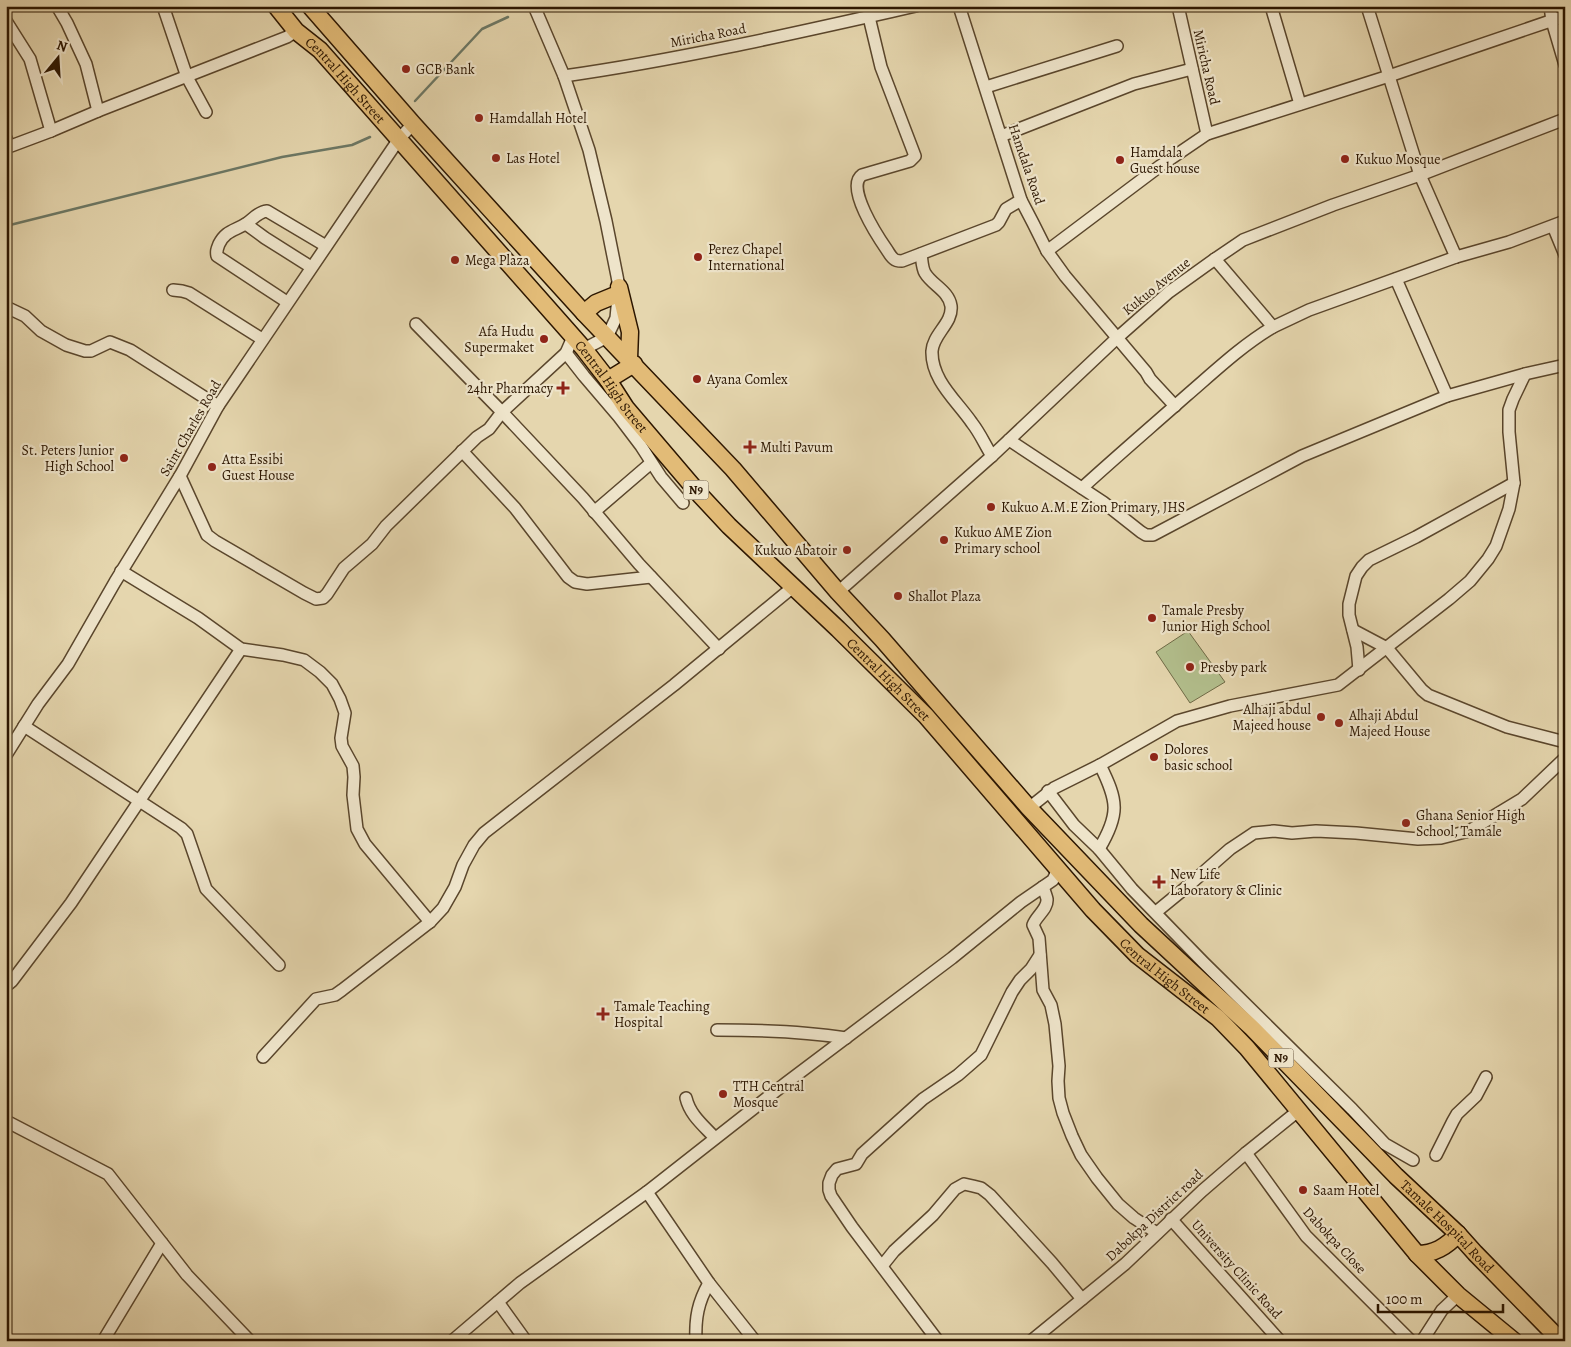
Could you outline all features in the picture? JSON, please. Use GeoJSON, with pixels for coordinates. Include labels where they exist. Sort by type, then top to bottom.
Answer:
{"type":"FeatureCollection","features":[{"type":"Feature","properties":{"kind":"highway","name":"Central High Street"},"geometry":{"type":"LineString","coordinates":[[276,6],[296,32],[320,50],[492,243],[584,349],[608,380],[626,408],[729,526],[838,629],[926,716],[1093,910],[1137,955],[1218,1018],[1247,1048],[1417,1254],[1458,1295],[1514,1341]]}},
{"type":"Feature","properties":{"kind":"highway","name":"Central High Street"},"geometry":{"type":"LineString","coordinates":[[310,6],[413,124],[584,313],[733,469],[838,592],[882,639],[1029,808],[1118,901],[1161,944],[1252,1028],[1396,1176]]}},
{"type":"Feature","properties":{"kind":"highway"},"geometry":{"type":"LineString","coordinates":[[584,313],[596,303],[618,291],[630,332],[631,361],[608,380]]}},
{"type":"Feature","properties":{"kind":"highway"},"geometry":{"type":"LineString","coordinates":[[1137,955],[1161,944]]}},
{"type":"Feature","properties":{"kind":"highway","name":"Tamale Hospital Road"},"geometry":{"type":"LineString","coordinates":[[1396,1176],[1458,1234],[1561,1341]]}},
{"type":"Feature","properties":{"kind":"highway"},"geometry":{"type":"LineString","coordinates":[[1417,1254],[1430,1254],[1451,1242],[1458,1234]]}},
{"type":"Feature","properties":{"kind":"street"},"geometry":{"type":"LineString","coordinates":[[57,6],[86,64],[98,111]]}},
{"type":"Feature","properties":{"kind":"street"},"geometry":{"type":"LineString","coordinates":[[163,6],[187,77],[206,112]]}},
{"type":"Feature","properties":{"kind":"street"},"geometry":{"type":"LineString","coordinates":[[534,6],[564,76],[589,150],[606,221],[618,291],[616,318],[607,336],[584,349]]}},
{"type":"Feature","properties":{"kind":"street","name":"Miricha Road"},"geometry":{"type":"LineString","coordinates":[[564,76],[618,68],[916,6]]}},
{"type":"Feature","properties":{"kind":"street","name":"Hamdala Road"},"geometry":{"type":"LineString","coordinates":[[959,6],[1021,200],[1046,251],[1150,379],[1175,406]]}},
{"type":"Feature","properties":{"kind":"street","name":"Miricha Road"},"geometry":{"type":"LineString","coordinates":[[1178,6],[1207,134]]}},
{"type":"Feature","properties":{"kind":"street"},"geometry":{"type":"LineString","coordinates":[[1271,6],[1300,104]]}},
{"type":"Feature","properties":{"kind":"street"},"geometry":{"type":"LineString","coordinates":[[1367,6],[1420,175],[1456,257]]}},
{"type":"Feature","properties":{"kind":"street"},"geometry":{"type":"LineString","coordinates":[[1550,6],[1552,21],[1565,65]]}},
{"type":"Feature","properties":{"kind":"street"},"geometry":{"type":"LineString","coordinates":[[1046,251],[1160,166],[1207,134],[1389,76],[1565,16]]}},
{"type":"Feature","properties":{"kind":"street"},"geometry":{"type":"LineString","coordinates":[[869,17],[882,67],[915,156],[910,161],[858,177],[857,187],[865,213],[874,232],[892,258],[902,261],[996,224],[1006,209],[1021,200]]}},
{"type":"Feature","properties":{"kind":"street"},"geometry":{"type":"LineString","coordinates":[[6,22],[30,59],[52,131]]}},
{"type":"Feature","properties":{"kind":"street"},"geometry":{"type":"LineString","coordinates":[[6,138],[8,145],[11,146],[296,32]]}},
{"type":"Feature","properties":{"kind":"street"},"geometry":{"type":"LineString","coordinates":[[986,87],[1117,46]]}},
{"type":"Feature","properties":{"kind":"street"},"geometry":{"type":"LineString","coordinates":[[1001,136],[1134,84],[1192,68]]}},
{"type":"Feature","properties":{"kind":"street","name":"Kukuo Avenue"},"geometry":{"type":"LineString","coordinates":[[838,592],[992,456],[1117,338],[1169,292],[1243,240],[1565,119]]}},
{"type":"Feature","properties":{"kind":"street","name":"Saint Charles Road"},"geometry":{"type":"LineString","coordinates":[[6,755],[38,704],[68,664],[121,571],[180,476],[218,406],[399,139],[413,124]]}},
{"type":"Feature","properties":{"kind":"street"},"geometry":{"type":"LineString","coordinates":[[287,302],[217,256],[216,251],[226,234],[266,211],[326,246]]}},
{"type":"Feature","properties":{"kind":"street"},"geometry":{"type":"LineString","coordinates":[[1082,488],[1247,344],[1273,327],[1310,310],[1456,257],[1509,242],[1565,221]]}},
{"type":"Feature","properties":{"kind":"street"},"geometry":{"type":"LineString","coordinates":[[246,224],[311,267]]}},
{"type":"Feature","properties":{"kind":"street"},"geometry":{"type":"LineString","coordinates":[[1553,226],[1565,255]]}},
{"type":"Feature","properties":{"kind":"street"},"geometry":{"type":"LineString","coordinates":[[921,254],[926,274],[943,291],[951,305],[948,319],[932,348],[934,370],[973,424],[992,456]]}},
{"type":"Feature","properties":{"kind":"street"},"geometry":{"type":"LineString","coordinates":[[1214,259],[1273,327]]}},
{"type":"Feature","properties":{"kind":"street"},"geometry":{"type":"LineString","coordinates":[[1396,279],[1447,396]]}},
{"type":"Feature","properties":{"kind":"street"},"geometry":{"type":"LineString","coordinates":[[173,290],[190,293],[262,339]]}},
{"type":"Feature","properties":{"kind":"street"},"geometry":{"type":"LineString","coordinates":[[6,307],[24,316],[41,331],[66,345],[91,351],[110,342],[130,350],[218,406]]}},
{"type":"Feature","properties":{"kind":"street"},"geometry":{"type":"LineString","coordinates":[[416,324],[502,412],[651,577],[719,649]]}},
{"type":"Feature","properties":{"kind":"street"},"geometry":{"type":"LineString","coordinates":[[180,476],[207,535],[304,593],[316,599],[322,598],[327,594],[344,568],[372,544],[386,526],[462,451],[489,428],[502,412],[566,353],[573,337]]}},
{"type":"Feature","properties":{"kind":"street"},"geometry":{"type":"LineString","coordinates":[[566,353],[619,417],[651,463],[683,503]]}},
{"type":"Feature","properties":{"kind":"street"},"geometry":{"type":"LineString","coordinates":[[1009,440],[1082,488],[1141,532],[1146,535],[1153,535],[1302,456],[1447,396],[1565,365]]}},
{"type":"Feature","properties":{"kind":"street"},"geometry":{"type":"LineString","coordinates":[[1029,808],[1048,792],[1177,721],[1230,706],[1338,685],[1470,581],[1496,546],[1509,509],[1514,483],[1509,432],[1509,410],[1525,374]]}},
{"type":"Feature","properties":{"kind":"street"},"geometry":{"type":"LineString","coordinates":[[462,451],[515,508],[568,577],[575,582],[587,584],[651,577]]}},
{"type":"Feature","properties":{"kind":"street"},"geometry":{"type":"LineString","coordinates":[[594,512],[651,463]]}},
{"type":"Feature","properties":{"kind":"street"},"geometry":{"type":"LineString","coordinates":[[1359,670],[1358,653],[1348,615],[1356,576],[1369,560],[1416,537],[1514,483]]}},
{"type":"Feature","properties":{"kind":"street"},"geometry":{"type":"LineString","coordinates":[[121,571],[198,618],[241,649],[304,660],[332,684],[345,713],[341,738],[342,746],[353,766],[353,795],[357,829],[365,844],[430,922]]}},
{"type":"Feature","properties":{"kind":"street"},"geometry":{"type":"LineString","coordinates":[[263,1057],[316,999],[335,995],[430,922],[443,908],[455,887],[466,859],[484,833],[719,649],[793,587]]}},
{"type":"Feature","properties":{"kind":"street"},"geometry":{"type":"LineString","coordinates":[[1353,630],[1387,648],[1428,695],[1507,727],[1565,742]]}},
{"type":"Feature","properties":{"kind":"street"},"geometry":{"type":"LineString","coordinates":[[6,986],[12,982],[71,903],[241,649]]}},
{"type":"Feature","properties":{"kind":"street"},"geometry":{"type":"LineString","coordinates":[[24,726],[181,828],[187,834],[206,889],[279,965]]}},
{"type":"Feature","properties":{"kind":"street"},"geometry":{"type":"LineString","coordinates":[[1156,912],[1230,849],[1254,833],[1316,831],[1418,839],[1441,838],[1469,831],[1522,799],[1565,758]]}},
{"type":"Feature","properties":{"kind":"street"},"geometry":{"type":"LineString","coordinates":[[1099,849],[1113,822],[1114,807],[1110,786],[1100,765]]}},
{"type":"Feature","properties":{"kind":"street"},"geometry":{"type":"LineString","coordinates":[[1048,792],[1074,825],[1099,849],[1132,889],[1176,934],[1385,1144],[1413,1160]]}},
{"type":"Feature","properties":{"kind":"street"},"geometry":{"type":"LineString","coordinates":[[452,1341],[520,1283],[646,1192],[952,958],[1021,902],[1052,880],[1058,869]]}},
{"type":"Feature","properties":{"kind":"street"},"geometry":{"type":"LineString","coordinates":[[1043,887],[1047,900],[1033,925],[1040,938],[1043,990],[1051,1004],[1055,1024],[1059,1066],[1059,1098],[1063,1113],[1072,1136],[1097,1178],[1118,1204],[1134,1218],[1157,1233]]}},
{"type":"Feature","properties":{"kind":"street"},"geometry":{"type":"LineString","coordinates":[[1118,901],[1132,889]]}},
{"type":"Feature","properties":{"kind":"street"},"geometry":{"type":"LineString","coordinates":[[938,1341],[852,1227],[831,1196],[829,1190],[832,1175],[836,1169],[856,1164],[862,1154],[923,1100],[958,1075],[980,1055],[1012,992],[1040,955]]}},
{"type":"Feature","properties":{"kind":"street"},"geometry":{"type":"LineString","coordinates":[[717,1030],[779,1030],[846,1038]]}},
{"type":"Feature","properties":{"kind":"street"},"geometry":{"type":"LineString","coordinates":[[1436,1155],[1457,1114],[1476,1096],[1486,1077]]}},
{"type":"Feature","properties":{"kind":"street"},"geometry":{"type":"LineString","coordinates":[[686,1098],[688,1108],[715,1138]]}},
{"type":"Feature","properties":{"kind":"street","name":"Dabokpa District road"},"geometry":{"type":"LineString","coordinates":[[1031,1341],[1125,1264],[1171,1219],[1246,1153],[1298,1111]]}},
{"type":"Feature","properties":{"kind":"street"},"geometry":{"type":"LineString","coordinates":[[6,1122],[105,1172],[187,1275],[250,1341]]}},
{"type":"Feature","properties":{"kind":"street","name":"Dabokpa Close"},"geometry":{"type":"LineString","coordinates":[[1246,1153],[1306,1236],[1411,1341]]}},
{"type":"Feature","properties":{"kind":"street"},"geometry":{"type":"LineString","coordinates":[[882,1266],[894,1250],[933,1215],[955,1189],[964,1184],[981,1188],[990,1195],[1082,1299]]}},
{"type":"Feature","properties":{"kind":"street"},"geometry":{"type":"LineString","coordinates":[[646,1192],[709,1282],[755,1341]]}},
{"type":"Feature","properties":{"kind":"street","name":"University Clinic Road"},"geometry":{"type":"LineString","coordinates":[[1171,1219],[1280,1341]]}},
{"type":"Feature","properties":{"kind":"street"},"geometry":{"type":"LineString","coordinates":[[103,1341],[162,1243]]}},
{"type":"Feature","properties":{"kind":"street"},"geometry":{"type":"LineString","coordinates":[[696,1341],[696,1314],[699,1302],[709,1282]]}},
{"type":"Feature","properties":{"kind":"street"},"geometry":{"type":"LineString","coordinates":[[1422,1341],[1442,1310],[1458,1295]]}},
{"type":"Feature","properties":{"kind":"street"},"geometry":{"type":"LineString","coordinates":[[498,1302],[526,1341]]}},
{"type":"Feature","properties":{"kind":"green space","name":"Presby park"},"geometry":{"type":"Polygon","coordinates":[[[1188,631],[1225,682],[1190,703],[1156,652],[1188,631]]]}},
{"type":"Feature","properties":{"kind":"waterway"},"geometry":{"type":"LineString","coordinates":[[415,101],[482,29],[508,17]]}},
{"type":"Feature","properties":{"kind":"waterway"},"geometry":{"type":"LineString","coordinates":[[6,226],[282,157],[352,145],[370,137]]}},
{"type":"Feature","properties":{"kind":"place","name":"GCB Bank"},"geometry":{"type":"Point","coordinates":[406,69]}},
{"type":"Feature","properties":{"kind":"place","name":"Hamdallah Hotel"},"geometry":{"type":"Point","coordinates":[479,118]}},
{"type":"Feature","properties":{"kind":"place","name":"Las Hotel"},"geometry":{"type":"Point","coordinates":[496,158]}},
{"type":"Feature","properties":{"kind":"place","name":"Kukuo Mosque"},"geometry":{"type":"Point","coordinates":[1345,159]}},
{"type":"Feature","properties":{"kind":"place","name":"Hamdala Guest house"},"geometry":{"type":"Point","coordinates":[1120,160]}},
{"type":"Feature","properties":{"kind":"place","name":"Perez Chapel International"},"geometry":{"type":"Point","coordinates":[698,257]}},
{"type":"Feature","properties":{"kind":"place","name":"Mega Plaza"},"geometry":{"type":"Point","coordinates":[455,260]}},
{"type":"Feature","properties":{"kind":"place","name":"Afa Hudu Supermaket"},"geometry":{"type":"Point","coordinates":[544,339]}},
{"type":"Feature","properties":{"kind":"place","name":"Ayana Comlex"},"geometry":{"type":"Point","coordinates":[697,379]}},
{"type":"Feature","properties":{"kind":"place","name":"24hr Pharmacy"},"geometry":{"type":"Point","coordinates":[563,388]}},
{"type":"Feature","properties":{"kind":"place","name":"Multi Pavum"},"geometry":{"type":"Point","coordinates":[750,447]}},
{"type":"Feature","properties":{"kind":"place","name":"St. Peters Junior High School"},"geometry":{"type":"Point","coordinates":[124,458]}},
{"type":"Feature","properties":{"kind":"place","name":"Atta Essibi Guest House"},"geometry":{"type":"Point","coordinates":[212,467]}},
{"type":"Feature","properties":{"kind":"place","name":"Kukuo A.M.E Zion Primary, JHS"},"geometry":{"type":"Point","coordinates":[991,507]}},
{"type":"Feature","properties":{"kind":"place","name":"Kukuo AME Zion Primary school"},"geometry":{"type":"Point","coordinates":[944,540]}},
{"type":"Feature","properties":{"kind":"place","name":"Kukuo Abatoir"},"geometry":{"type":"Point","coordinates":[847,550]}},
{"type":"Feature","properties":{"kind":"place","name":"Shallot Plaza"},"geometry":{"type":"Point","coordinates":[898,596]}},
{"type":"Feature","properties":{"kind":"place","name":"Tamale Presby Junior High School"},"geometry":{"type":"Point","coordinates":[1152,618]}},
{"type":"Feature","properties":{"kind":"place","name":"Presby park"},"geometry":{"type":"Point","coordinates":[1190,667]}},
{"type":"Feature","properties":{"kind":"place","name":"Alhaji abdul Majeed house"},"geometry":{"type":"Point","coordinates":[1321,717]}},
{"type":"Feature","properties":{"kind":"place","name":"Alhaji Abdul Majeed House"},"geometry":{"type":"Point","coordinates":[1339,723]}},
{"type":"Feature","properties":{"kind":"place","name":"Dolores basic school"},"geometry":{"type":"Point","coordinates":[1154,757]}},
{"type":"Feature","properties":{"kind":"place","name":"Ghana Senior High School, Tamale"},"geometry":{"type":"Point","coordinates":[1406,823]}},
{"type":"Feature","properties":{"kind":"place","name":"New Life Laboratory & Clinic"},"geometry":{"type":"Point","coordinates":[1159,882]}},
{"type":"Feature","properties":{"kind":"place","name":"Tamale Teaching Hospital"},"geometry":{"type":"Point","coordinates":[603,1014]}},
{"type":"Feature","properties":{"kind":"place","name":"TTH Central Mosque"},"geometry":{"type":"Point","coordinates":[723,1094]}},
{"type":"Feature","properties":{"kind":"place","name":"Saam Hotel"},"geometry":{"type":"Point","coordinates":[1303,1190]}}]}
